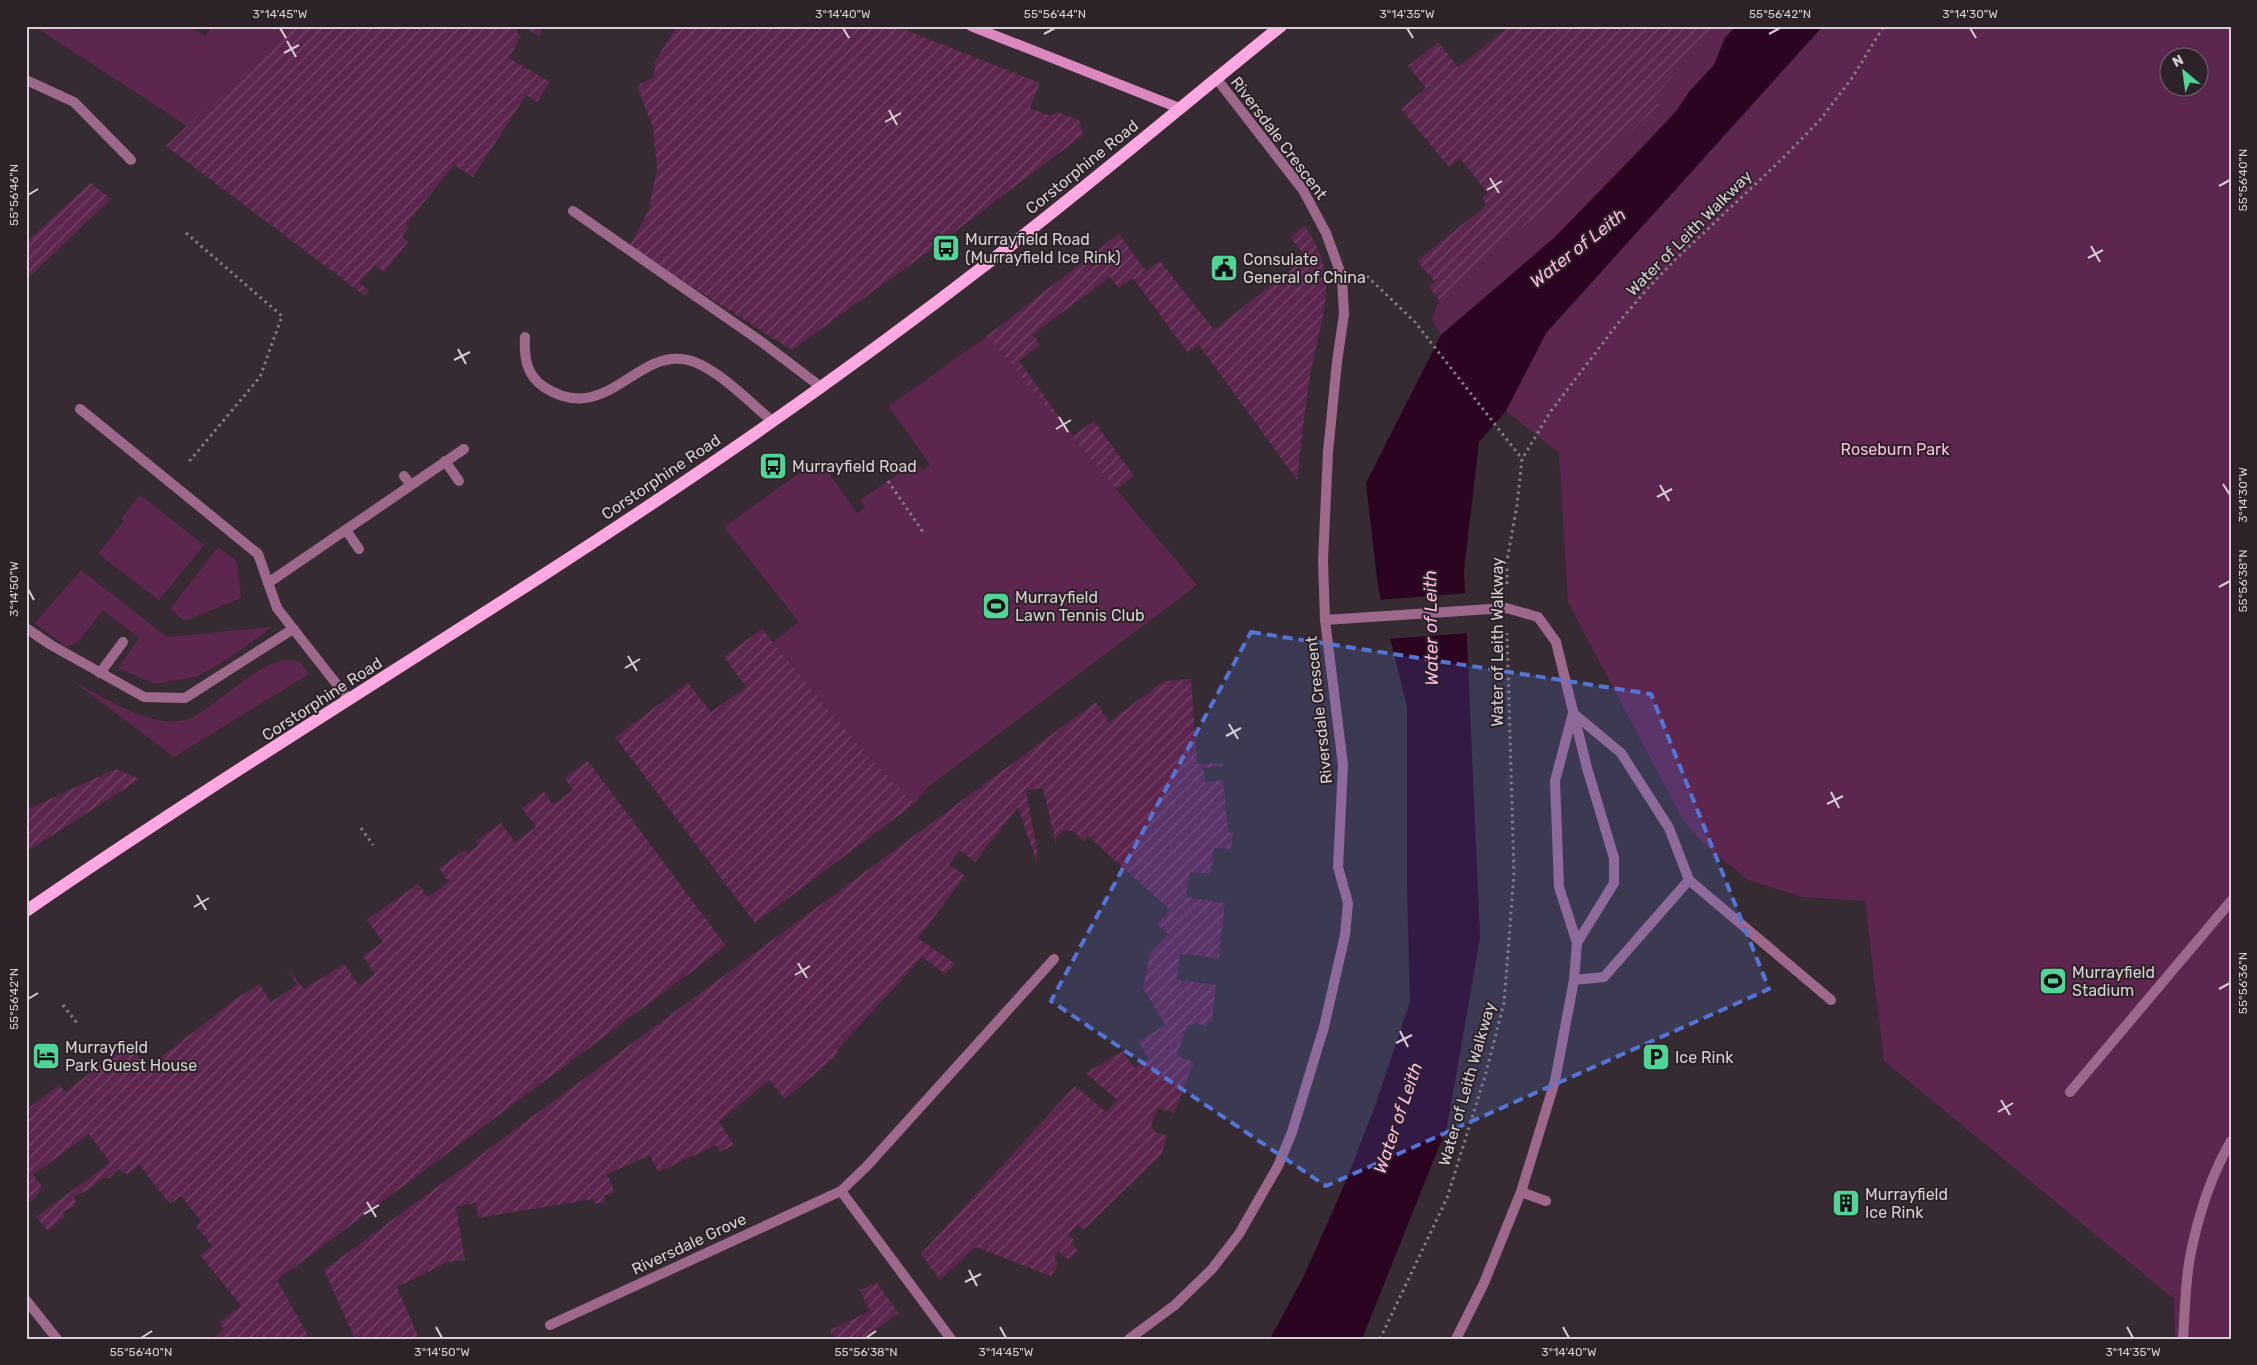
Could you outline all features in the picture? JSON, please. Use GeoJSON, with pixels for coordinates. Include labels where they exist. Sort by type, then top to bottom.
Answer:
{"type":"FeatureCollection","features":[{"type":"Feature","properties":{"kind":"main road","name":"Corstorphine Road"},"geometry":{"type":"LineString","coordinates":[[26,911],[519,591],[821,387],[994,258],[1281,26]]}},
{"type":"Feature","properties":{"kind":"street"},"geometry":{"type":"LineString","coordinates":[[971,26],[1179,108]]}},
{"type":"Feature","properties":{"kind":"street","name":"Riversdale Crescent"},"geometry":{"type":"LineString","coordinates":[[1129,1339],[1175,1305],[1212,1269],[1239,1234],[1278,1166],[1292,1132],[1324,1027],[1345,935],[1348,903],[1338,867],[1343,765],[1325,620],[1323,561],[1327,462],[1344,314],[1342,277],[1326,232],[1303,190],[1216,78]]}},
{"type":"Feature","properties":{"kind":"street"},"geometry":{"type":"LineString","coordinates":[[26,80],[74,102],[131,160]]}},
{"type":"Feature","properties":{"kind":"street"},"geometry":{"type":"LineString","coordinates":[[573,211],[762,343],[821,387]]}},
{"type":"Feature","properties":{"kind":"street"},"geometry":{"type":"LineString","coordinates":[[525,337],[524,354],[528,370],[538,383],[551,391],[570,397],[588,398],[608,391],[658,362],[672,358],[684,359],[699,364],[721,379],[772,421]]}},
{"type":"Feature","properties":{"kind":"street"},"geometry":{"type":"LineString","coordinates":[[80,409],[258,554],[277,608],[349,700]]}},
{"type":"Feature","properties":{"kind":"street"},"geometry":{"type":"LineString","coordinates":[[268,583],[464,449]]}},
{"type":"Feature","properties":{"kind":"street"},"geometry":{"type":"LineString","coordinates":[[445,461],[458,482]]}},
{"type":"Feature","properties":{"kind":"street"},"geometry":{"type":"LineString","coordinates":[[404,476],[411,485]]}},
{"type":"Feature","properties":{"kind":"street"},"geometry":{"type":"LineString","coordinates":[[346,530],[359,549]]}},
{"type":"Feature","properties":{"kind":"street"},"geometry":{"type":"LineString","coordinates":[[1325,620],[1506,608],[1538,617],[1556,642],[1573,713],[1614,858],[1614,883],[1577,943]]}},
{"type":"Feature","properties":{"kind":"street"},"geometry":{"type":"LineString","coordinates":[[26,628],[51,645],[144,697],[185,698],[294,629]]}},
{"type":"Feature","properties":{"kind":"street"},"geometry":{"type":"LineString","coordinates":[[100,673],[123,642]]}},
{"type":"Feature","properties":{"kind":"street"},"geometry":{"type":"LineString","coordinates":[[1573,713],[1621,753],[1669,828],[1689,880],[1831,1000]]}},
{"type":"Feature","properties":{"kind":"street"},"geometry":{"type":"LineString","coordinates":[[1456,1339],[1484,1283],[1521,1192],[1556,1082],[1574,980],[1577,943],[1559,887],[1555,781],[1573,713]]}},
{"type":"Feature","properties":{"kind":"street"},"geometry":{"type":"LineString","coordinates":[[1574,980],[1604,977],[1689,880]]}},
{"type":"Feature","properties":{"kind":"street"},"geometry":{"type":"LineString","coordinates":[[2070,1092],[2231,901]]}},
{"type":"Feature","properties":{"kind":"street","name":"Riversdale Grove"},"geometry":{"type":"LineString","coordinates":[[550,1325],[841,1191],[867,1166],[1054,959]]}},
{"type":"Feature","properties":{"kind":"street"},"geometry":{"type":"LineString","coordinates":[[2183,1339],[2190,1259],[2215,1168],[2231,1140]]}},
{"type":"Feature","properties":{"kind":"street"},"geometry":{"type":"LineString","coordinates":[[841,1191],[952,1339]]}},
{"type":"Feature","properties":{"kind":"street"},"geometry":{"type":"LineString","coordinates":[[1521,1192],[1546,1201]]}},
{"type":"Feature","properties":{"kind":"street"},"geometry":{"type":"LineString","coordinates":[[26,1300],[57,1339]]}},
{"type":"Feature","properties":{"kind":"path","name":"Water of Leith Walkway"},"geometry":{"type":"LineString","coordinates":[[1380,1339],[1447,1198],[1485,1076],[1504,1003],[1514,874],[1506,608],[1508,561],[1522,459],[1551,411],[1619,322],[1675,260],[1783,158],[1820,120],[1852,78],[1884,26]]}},
{"type":"Feature","properties":{"kind":"path"},"geometry":{"type":"LineString","coordinates":[[171,483],[260,377],[282,316],[186,233]]}},
{"type":"Feature","properties":{"kind":"path"},"geometry":{"type":"LineString","coordinates":[[1366,275],[1415,322],[1522,459]]}},
{"type":"Feature","properties":{"kind":"path"},"geometry":{"type":"LineString","coordinates":[[888,481],[923,532]]}},
{"type":"Feature","properties":{"kind":"path"},"geometry":{"type":"LineString","coordinates":[[362,828],[373,845]]}},
{"type":"Feature","properties":{"kind":"path"},"geometry":{"type":"LineString","coordinates":[[63,1005],[77,1023]]}},
{"type":"Feature","properties":{"kind":"highlighted area"},"geometry":{"type":"Polygon","coordinates":[[[1251,632],[1651,694],[1769,989],[1326,1186],[1051,1001],[1251,632]]]}},
{"type":"Feature","properties":{"kind":"green space"},"geometry":{"type":"Polygon","coordinates":[[[34,26],[68,26],[73,30],[76,26],[189,26],[205,36],[212,26],[291,26],[187,126],[34,26]]]}},
{"type":"Feature","properties":{"kind":"green space"},"geometry":{"type":"Polygon","coordinates":[[[291,26],[519,26],[516,32],[521,36],[509,58],[550,82],[537,102],[526,95],[473,177],[454,165],[406,224],[409,227],[402,236],[408,242],[384,272],[375,265],[359,283],[369,291],[365,296],[166,146],[291,26]]]}},
{"type":"Feature","properties":{"kind":"green space"},"geometry":{"type":"Polygon","coordinates":[[[521,26],[544,26],[539,36],[521,26]]]}},
{"type":"Feature","properties":{"kind":"green space"},"geometry":{"type":"Polygon","coordinates":[[[677,26],[895,26],[1040,83],[1030,108],[1050,116],[1057,112],[1079,120],[1083,135],[932,249],[792,350],[629,247],[649,210],[657,169],[653,127],[638,89],[640,84],[653,78],[654,63],[677,26]]]}},
{"type":"Feature","properties":{"kind":"green space"},"geometry":{"type":"Polygon","coordinates":[[[1510,26],[1719,26],[1654,97],[1659,105],[1595,164],[1439,300],[1429,287],[1435,282],[1417,261],[1487,205],[1482,198],[1488,193],[1460,158],[1449,167],[1401,109],[1426,88],[1408,66],[1438,42],[1458,67],[1510,26]]]}},
{"type":"Feature","properties":{"kind":"green space"},"geometry":{"type":"Polygon","coordinates":[[[1719,26],[1736,26],[1725,38],[1714,65],[1689,92],[1677,110],[1554,238],[1441,335],[1432,318],[1439,300],[1595,164],[1659,105],[1653,97],[1719,26]]]}},
{"type":"Feature","properties":{"kind":"green space","name":"Roseburn Park"},"geometry":{"type":"Polygon","coordinates":[[[1823,26],[2231,26],[2231,1339],[2175,1339],[2174,1299],[1884,1061],[1865,901],[1802,897],[1748,880],[1706,846],[1683,820],[1568,602],[1559,453],[1506,411],[1546,333],[1823,26]]]}},
{"type":"Feature","properties":{"kind":"green space"},"geometry":{"type":"Polygon","coordinates":[[[91,183],[111,199],[26,280],[26,242],[91,183]]]}},
{"type":"Feature","properties":{"kind":"green space"},"geometry":{"type":"Polygon","coordinates":[[[1305,226],[1322,260],[1326,294],[1309,384],[1297,480],[1199,345],[1188,353],[1133,278],[1118,288],[1110,277],[1033,334],[1040,345],[1019,361],[1073,436],[1094,421],[1134,476],[1116,489],[987,336],[1119,234],[1146,271],[1160,261],[1214,330],[1306,258],[1290,237],[1305,226]]]}},
{"type":"Feature","properties":{"kind":"green space","name":"Murrayfield Lawn Tennis Club"},"geometry":{"type":"Polygon","coordinates":[[[987,336],[1197,585],[929,786],[914,804],[860,747],[773,642],[799,622],[724,527],[819,459],[857,513],[865,507],[860,500],[916,462],[922,471],[930,465],[889,406],[987,336]]]}},
{"type":"Feature","properties":{"kind":"green space"},"geometry":{"type":"Polygon","coordinates":[[[140,495],[204,545],[159,600],[98,554],[124,521],[121,519],[140,495]]]}},
{"type":"Feature","properties":{"kind":"green space"},"geometry":{"type":"Polygon","coordinates":[[[218,547],[237,561],[241,598],[185,621],[170,609],[218,547]]]}},
{"type":"Feature","properties":{"kind":"green space"},"geometry":{"type":"Polygon","coordinates":[[[81,570],[167,637],[272,627],[231,657],[196,677],[155,684],[118,668],[139,638],[103,610],[78,642],[66,647],[35,623],[81,570]]]}},
{"type":"Feature","properties":{"kind":"green space"},"geometry":{"type":"Polygon","coordinates":[[[762,629],[860,747],[914,804],[755,923],[615,737],[688,683],[711,712],[746,687],[724,657],[762,629]]]}},
{"type":"Feature","properties":{"kind":"green space"},"geometry":{"type":"Polygon","coordinates":[[[286,660],[300,662],[309,674],[174,757],[74,682],[128,710],[143,716],[172,722],[185,720],[197,715],[258,671],[271,664],[286,660]]]}},
{"type":"Feature","properties":{"kind":"green space"},"geometry":{"type":"Polygon","coordinates":[[[1191,679],[1197,764],[1222,763],[1223,766],[1203,768],[1205,782],[1223,780],[1228,833],[1233,832],[1231,849],[1214,848],[1211,874],[1190,872],[1186,897],[1225,903],[1219,958],[1180,954],[1177,980],[1216,985],[1212,1022],[1208,1021],[1206,1027],[1197,1023],[1187,1026],[1177,1056],[1194,1062],[1174,1113],[1158,1108],[1151,1125],[1155,1132],[1167,1136],[1161,1155],[1083,1230],[1078,1225],[1069,1234],[1074,1240],[1071,1243],[1078,1251],[1068,1260],[1060,1252],[1054,1257],[1058,1263],[1051,1276],[976,1247],[940,1280],[921,1254],[1075,1086],[1106,1112],[1117,1100],[1086,1073],[1123,1051],[1134,1068],[1149,1059],[1138,1042],[1165,1025],[1143,988],[1150,953],[1168,934],[1157,924],[1170,910],[1088,836],[1083,841],[1073,831],[1065,830],[1056,837],[1056,845],[1043,788],[1026,791],[1037,849],[1037,863],[1018,807],[975,862],[960,850],[949,864],[965,876],[918,938],[955,964],[945,974],[922,957],[837,1050],[839,1053],[785,1099],[769,1080],[719,1122],[734,1145],[720,1152],[716,1145],[658,1172],[650,1155],[607,1174],[615,1192],[604,1196],[605,1202],[595,1204],[594,1199],[478,1218],[476,1203],[456,1207],[465,1260],[448,1262],[397,1287],[419,1339],[355,1339],[324,1270],[1096,702],[1109,722],[1164,681],[1191,679]]]}},
{"type":"Feature","properties":{"kind":"green space"},"geometry":{"type":"Polygon","coordinates":[[[588,761],[726,946],[277,1280],[310,1339],[212,1339],[224,1329],[219,1323],[241,1306],[200,1255],[212,1246],[196,1226],[201,1221],[181,1196],[170,1204],[139,1165],[127,1174],[118,1169],[110,1178],[101,1178],[91,1189],[74,1196],[76,1205],[63,1212],[65,1216],[48,1231],[36,1217],[110,1163],[89,1134],[33,1175],[42,1187],[35,1198],[26,1205],[26,1121],[31,1117],[26,1110],[59,1085],[65,1092],[128,1044],[147,1068],[237,998],[259,984],[271,1002],[297,985],[286,967],[304,989],[344,964],[360,986],[375,974],[363,956],[383,942],[367,920],[418,884],[428,897],[449,882],[439,868],[465,850],[468,853],[478,846],[476,841],[501,823],[515,842],[536,827],[522,808],[544,792],[553,805],[573,790],[565,778],[588,761]]]}},
{"type":"Feature","properties":{"kind":"green space"},"geometry":{"type":"Polygon","coordinates":[[[116,769],[140,779],[26,852],[26,810],[116,769]]]}},
{"type":"Feature","properties":{"kind":"green space"},"geometry":{"type":"Polygon","coordinates":[[[877,1283],[899,1313],[862,1339],[835,1339],[830,1330],[870,1311],[860,1290],[877,1283]]]}},
{"type":"Feature","properties":{"kind":"water","name":"Water of Leith"},"geometry":{"type":"Polygon","coordinates":[[[1736,26],[1823,26],[1546,333],[1506,411],[1479,442],[1464,570],[1480,938],[1447,1127],[1362,1339],[1270,1339],[1304,1276],[1345,1183],[1374,1109],[1410,1002],[1407,888],[1407,707],[1378,588],[1366,483],[1441,335],[1554,238],[1645,145],[1714,65],[1725,38],[1736,26]]]}},
{"type":"Feature","properties":{"kind":"pier"},"geometry":{"type":"Polygon","coordinates":[[[1468,593],[1469,633],[1388,639],[1378,600],[1468,593]]]}},
{"type":"Feature","properties":{"kind":"place","name":"Murrayfield Road (Murrayfield Ice Rink)"},"geometry":{"type":"Point","coordinates":[946,248]}},
{"type":"Feature","properties":{"kind":"place","name":"Consulate General of China"},"geometry":{"type":"Point","coordinates":[1224,268]}},
{"type":"Feature","properties":{"kind":"place","name":"Murrayfield Road"},"geometry":{"type":"Point","coordinates":[773,466]}},
{"type":"Feature","properties":{"kind":"place","name":"Murrayfield Lawn Tennis Club"},"geometry":{"type":"Point","coordinates":[996,606]}},
{"type":"Feature","properties":{"kind":"place","name":"Murrayfield Stadium"},"geometry":{"type":"Point","coordinates":[2053,981]}},
{"type":"Feature","properties":{"kind":"place","name":"Murrayfield Park Guest House"},"geometry":{"type":"Point","coordinates":[46,1056]}},
{"type":"Feature","properties":{"kind":"place","name":"Ice Rink"},"geometry":{"type":"Point","coordinates":[1656,1057]}},
{"type":"Feature","properties":{"kind":"place","name":"Murrayfield Ice Rink"},"geometry":{"type":"Point","coordinates":[1846,1203]}}]}
